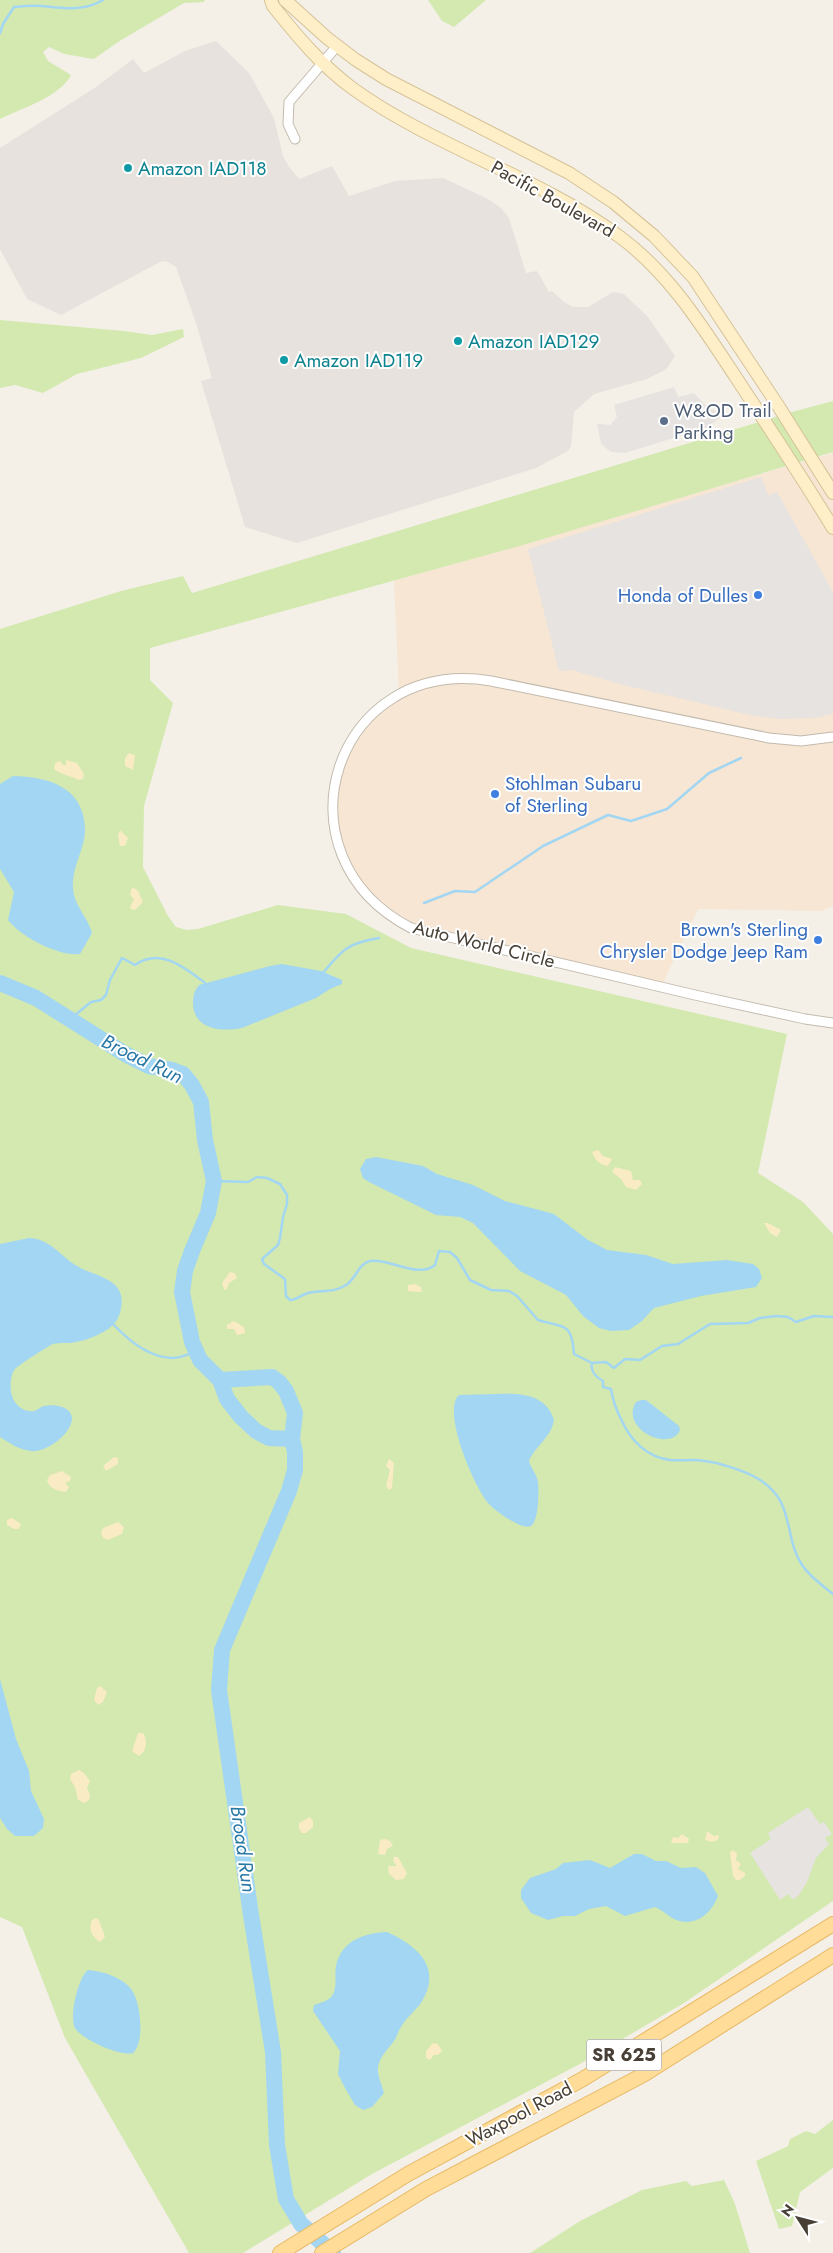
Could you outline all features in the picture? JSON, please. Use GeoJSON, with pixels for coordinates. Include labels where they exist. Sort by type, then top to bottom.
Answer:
{"type":"FeatureCollection","features":[{"type":"Feature","properties":{"kind":"main road","name":"Pacific Boulevard"},"geometry":{"type":"LineString","coordinates":[[271,0],[273,6],[290,28],[321,62],[352,88],[443,140],[579,210],[620,237],[643,256],[682,299],[798,470],[833,528]]}},
{"type":"Feature","properties":{"kind":"main road","name":"Pacific Boulevard"},"geometry":{"type":"LineString","coordinates":[[285,0],[337,46],[386,79],[537,156],[596,189],[668,249],[693,277],[777,404],[833,494]]}},
{"type":"Feature","properties":{"kind":"main road","name":"Waxpool Road"},"geometry":{"type":"LineString","coordinates":[[282,2252],[408,2174],[583,2079],[833,1924]]}},
{"type":"Feature","properties":{"kind":"main road","name":"Waxpool Road"},"geometry":{"type":"LineString","coordinates":[[322,2253],[426,2189],[644,2075],[833,1954]]}},
{"type":"Feature","properties":{"kind":"street"},"geometry":{"type":"LineString","coordinates":[[295,140],[288,124],[289,102],[321,62],[337,46]]}},
{"type":"Feature","properties":{"kind":"street","name":"Auto World Circle"},"geometry":{"type":"LineString","coordinates":[[833,737],[801,740],[770,738],[491,681],[460,678],[444,679],[414,687],[399,694],[362,725],[345,752],[336,779],[332,809],[340,851],[360,888],[379,908],[411,928],[695,995],[805,1019],[833,1023]]}},
{"type":"Feature","properties":{"kind":"shaded area"},"geometry":{"type":"Polygon","coordinates":[[[216,41],[249,73],[274,118],[283,156],[299,179],[332,166],[349,196],[395,181],[443,178],[488,199],[501,208],[509,218],[526,273],[537,271],[549,292],[552,291],[573,307],[588,307],[613,292],[624,294],[648,317],[675,356],[670,364],[665,370],[647,379],[594,394],[574,412],[571,446],[568,451],[536,468],[297,543],[245,527],[201,381],[212,378],[196,323],[176,267],[166,261],[160,262],[61,315],[27,299],[0,249],[0,148],[96,87],[133,59],[144,73],[185,51],[216,41]]]}},
{"type":"Feature","properties":{"kind":"shaded area","name":"W&OD Trail Parking"},"geometry":{"type":"Polygon","coordinates":[[[674,387],[678,397],[694,393],[709,409],[721,412],[720,418],[706,428],[625,453],[611,452],[601,444],[597,424],[610,425],[617,417],[614,405],[674,387]]]}},
{"type":"Feature","properties":{"kind":"shaded area"},"geometry":{"type":"Polygon","coordinates":[[[833,453],[833,906],[822,911],[698,909],[661,987],[425,932],[360,888],[336,838],[336,779],[362,725],[399,694],[394,581],[833,453]]]}},
{"type":"Feature","properties":{"kind":"shaded area"},"geometry":{"type":"Polygon","coordinates":[[[761,477],[768,495],[777,492],[833,592],[833,714],[814,718],[780,719],[755,716],[619,684],[572,670],[559,671],[528,549],[761,477]]]}},
{"type":"Feature","properties":{"kind":"shaded area"},"geometry":{"type":"Polygon","coordinates":[[[808,1807],[820,1824],[824,1822],[832,1834],[825,1838],[829,1844],[816,1858],[807,1882],[799,1895],[793,1900],[788,1894],[780,1900],[750,1853],[771,1839],[768,1833],[808,1807]]]}},
{"type":"Feature","properties":{"kind":"green space"},"geometry":{"type":"Polygon","coordinates":[[[0,0],[205,0],[204,2],[184,3],[118,42],[94,59],[64,54],[49,47],[43,52],[48,61],[71,75],[66,83],[50,96],[0,119],[0,0]]]}},
{"type":"Feature","properties":{"kind":"green space"},"geometry":{"type":"Polygon","coordinates":[[[428,0],[486,0],[454,27],[442,21],[428,0]]]}},
{"type":"Feature","properties":{"kind":"green space"},"geometry":{"type":"Polygon","coordinates":[[[0,320],[152,335],[183,329],[184,337],[141,358],[77,374],[43,393],[15,385],[0,388],[0,320]]]}},
{"type":"Feature","properties":{"kind":"green space"},"geometry":{"type":"Polygon","coordinates":[[[833,401],[833,452],[523,545],[150,648],[150,680],[173,703],[144,806],[143,867],[168,916],[176,927],[187,930],[198,929],[278,905],[346,914],[411,948],[787,1034],[758,1173],[803,1202],[833,1234],[833,1901],[684,2003],[578,2065],[372,2174],[243,2253],[189,2253],[65,2038],[22,1927],[0,1917],[0,629],[121,591],[183,576],[192,593],[833,401]]]}},
{"type":"Feature","properties":{"kind":"green space"},"geometry":{"type":"Polygon","coordinates":[[[833,2120],[833,2168],[800,2192],[792,2226],[779,2229],[756,2161],[788,2146],[790,2139],[806,2131],[815,2134],[833,2120]]]}},
{"type":"Feature","properties":{"kind":"green space"},"geometry":{"type":"Polygon","coordinates":[[[724,2180],[735,2204],[750,2253],[530,2253],[580,2221],[642,2190],[686,2181],[692,2186],[724,2180]]]}},
{"type":"Feature","properties":{"kind":"sand"},"geometry":{"type":"Polygon","coordinates":[[[129,753],[135,755],[133,770],[125,766],[125,758],[129,753]]]}},
{"type":"Feature","properties":{"kind":"sand"},"geometry":{"type":"Polygon","coordinates":[[[66,760],[77,763],[84,774],[83,779],[78,780],[54,769],[55,763],[60,761],[63,765],[66,765],[66,760]]]}},
{"type":"Feature","properties":{"kind":"sand"},"geometry":{"type":"Polygon","coordinates":[[[120,830],[128,838],[125,846],[120,846],[118,836],[120,830]]]}},
{"type":"Feature","properties":{"kind":"sand"},"geometry":{"type":"Polygon","coordinates":[[[133,887],[138,891],[143,902],[135,910],[130,907],[134,899],[130,895],[133,887]]]}},
{"type":"Feature","properties":{"kind":"sand"},"geometry":{"type":"Polygon","coordinates":[[[598,1150],[603,1156],[612,1159],[608,1166],[598,1162],[592,1152],[598,1150]]]}},
{"type":"Feature","properties":{"kind":"sand"},"geometry":{"type":"Polygon","coordinates":[[[615,1167],[631,1171],[633,1180],[640,1180],[642,1184],[636,1190],[626,1187],[621,1179],[612,1172],[615,1167]]]}},
{"type":"Feature","properties":{"kind":"sand"},"geometry":{"type":"Polygon","coordinates":[[[764,1223],[768,1223],[781,1230],[777,1237],[770,1233],[764,1223]]]}},
{"type":"Feature","properties":{"kind":"sand"},"geometry":{"type":"Polygon","coordinates":[[[230,1272],[235,1273],[237,1278],[229,1283],[227,1289],[224,1290],[222,1283],[230,1272]]]}},
{"type":"Feature","properties":{"kind":"sand"},"geometry":{"type":"Polygon","coordinates":[[[415,1284],[421,1287],[422,1292],[408,1291],[408,1285],[415,1284]]]}},
{"type":"Feature","properties":{"kind":"sand"},"geometry":{"type":"Polygon","coordinates":[[[234,1321],[244,1327],[245,1333],[237,1335],[234,1329],[227,1329],[227,1325],[234,1321]]]}},
{"type":"Feature","properties":{"kind":"sand"},"geometry":{"type":"Polygon","coordinates":[[[114,1457],[118,1458],[118,1464],[106,1471],[103,1466],[114,1457]]]}},
{"type":"Feature","properties":{"kind":"sand"},"geometry":{"type":"Polygon","coordinates":[[[389,1459],[394,1463],[392,1488],[389,1490],[386,1486],[390,1470],[386,1466],[389,1459]]]}},
{"type":"Feature","properties":{"kind":"sand"},"geometry":{"type":"Polygon","coordinates":[[[62,1471],[71,1477],[70,1481],[65,1483],[69,1487],[66,1492],[52,1487],[47,1480],[50,1475],[62,1471]]]}},
{"type":"Feature","properties":{"kind":"sand"},"geometry":{"type":"Polygon","coordinates":[[[12,1518],[21,1524],[19,1529],[14,1529],[7,1525],[7,1520],[12,1518]]]}},
{"type":"Feature","properties":{"kind":"sand"},"geometry":{"type":"Polygon","coordinates":[[[118,1522],[124,1527],[122,1534],[108,1540],[103,1538],[101,1533],[103,1528],[118,1522]]]}},
{"type":"Feature","properties":{"kind":"sand"},"geometry":{"type":"Polygon","coordinates":[[[100,1686],[107,1692],[103,1702],[98,1705],[94,1700],[97,1688],[100,1686]]]}},
{"type":"Feature","properties":{"kind":"sand"},"geometry":{"type":"Polygon","coordinates":[[[138,1733],[143,1733],[146,1742],[144,1751],[139,1756],[132,1751],[138,1733]]]}},
{"type":"Feature","properties":{"kind":"sand"},"geometry":{"type":"Polygon","coordinates":[[[79,1770],[90,1781],[87,1788],[90,1795],[89,1800],[85,1803],[78,1800],[75,1787],[70,1779],[71,1774],[79,1770]]]}},
{"type":"Feature","properties":{"kind":"sand"},"geometry":{"type":"Polygon","coordinates":[[[310,1817],[313,1821],[313,1827],[306,1833],[302,1833],[299,1823],[310,1817]]]}},
{"type":"Feature","properties":{"kind":"sand"},"geometry":{"type":"Polygon","coordinates":[[[707,1831],[714,1836],[719,1835],[718,1840],[712,1842],[705,1840],[707,1831]]]}},
{"type":"Feature","properties":{"kind":"sand"},"geometry":{"type":"Polygon","coordinates":[[[682,1834],[689,1839],[688,1843],[671,1843],[673,1837],[678,1838],[682,1834]]]}},
{"type":"Feature","properties":{"kind":"sand"},"geometry":{"type":"Polygon","coordinates":[[[380,1840],[390,1841],[393,1846],[387,1849],[385,1855],[378,1854],[380,1840]]]}},
{"type":"Feature","properties":{"kind":"sand"},"geometry":{"type":"Polygon","coordinates":[[[732,1850],[737,1853],[736,1860],[741,1864],[738,1869],[745,1873],[745,1876],[740,1880],[736,1880],[733,1876],[730,1853],[732,1850]]]}},
{"type":"Feature","properties":{"kind":"sand"},"geometry":{"type":"Polygon","coordinates":[[[394,1857],[398,1857],[407,1873],[404,1879],[396,1880],[389,1874],[388,1866],[397,1866],[393,1861],[394,1857]]]}},
{"type":"Feature","properties":{"kind":"sand"},"geometry":{"type":"Polygon","coordinates":[[[96,1918],[99,1920],[105,1937],[100,1942],[95,1938],[91,1930],[92,1920],[96,1918]]]}},
{"type":"Feature","properties":{"kind":"sand"},"geometry":{"type":"Polygon","coordinates":[[[433,2043],[438,2044],[442,2051],[438,2055],[434,2055],[430,2060],[426,2058],[426,2051],[433,2043]]]}},
{"type":"Feature","properties":{"kind":"water"},"geometry":{"type":"Polygon","coordinates":[[[13,776],[39,779],[61,787],[71,793],[78,802],[83,814],[85,835],[74,873],[73,888],[78,906],[92,933],[80,954],[71,954],[51,949],[31,939],[8,920],[14,892],[0,869],[0,784],[13,776]]]}},
{"type":"Feature","properties":{"kind":"water"},"geometry":{"type":"Polygon","coordinates":[[[282,964],[321,971],[342,980],[342,984],[316,998],[242,1028],[218,1029],[204,1024],[198,1019],[193,1001],[199,985],[282,964]]]}},
{"type":"Feature","properties":{"kind":"water"},"geometry":{"type":"Polygon","coordinates":[[[376,1157],[423,1166],[437,1174],[473,1185],[505,1201],[554,1214],[588,1240],[607,1250],[646,1255],[673,1264],[727,1260],[753,1264],[759,1269],[762,1278],[756,1287],[701,1296],[654,1308],[642,1321],[629,1330],[611,1331],[599,1328],[583,1316],[566,1295],[520,1271],[473,1223],[460,1217],[436,1215],[363,1178],[360,1169],[366,1159],[376,1157]]]}},
{"type":"Feature","properties":{"kind":"water"},"geometry":{"type":"Polygon","coordinates":[[[29,1238],[43,1241],[77,1266],[108,1280],[119,1290],[122,1298],[121,1310],[117,1319],[106,1331],[73,1343],[53,1344],[15,1369],[11,1379],[11,1391],[13,1399],[18,1406],[25,1410],[34,1411],[43,1406],[57,1406],[65,1408],[71,1414],[71,1424],[63,1436],[51,1446],[37,1451],[19,1448],[0,1437],[0,1244],[29,1238]]]}},
{"type":"Feature","properties":{"kind":"water"},"geometry":{"type":"Polygon","coordinates":[[[513,1394],[530,1396],[545,1404],[554,1420],[550,1432],[529,1461],[538,1482],[538,1498],[536,1518],[531,1526],[527,1527],[516,1523],[497,1511],[483,1496],[462,1450],[454,1417],[455,1404],[459,1395],[513,1394]]]}},
{"type":"Feature","properties":{"kind":"water"},"geometry":{"type":"Polygon","coordinates":[[[646,1400],[679,1426],[680,1430],[675,1437],[667,1439],[658,1438],[648,1435],[640,1429],[634,1421],[633,1412],[636,1402],[646,1400]]]}},
{"type":"Feature","properties":{"kind":"water"},"geometry":{"type":"Polygon","coordinates":[[[0,1679],[16,1739],[29,1771],[31,1791],[44,1819],[43,1828],[34,1836],[15,1836],[7,1829],[0,1818],[0,1679]]]}},
{"type":"Feature","properties":{"kind":"water"},"geometry":{"type":"Polygon","coordinates":[[[634,1854],[642,1854],[656,1861],[666,1861],[681,1868],[696,1867],[705,1873],[718,1896],[715,1903],[706,1914],[694,1921],[687,1922],[672,1918],[655,1907],[625,1916],[606,1906],[589,1909],[575,1916],[563,1916],[548,1920],[531,1913],[521,1898],[521,1890],[530,1878],[556,1869],[563,1863],[590,1860],[610,1868],[634,1854]]]}},
{"type":"Feature","properties":{"kind":"water"},"geometry":{"type":"Polygon","coordinates":[[[387,1932],[417,1951],[428,1969],[429,1979],[427,1990],[421,2003],[403,2024],[395,2039],[380,2059],[378,2073],[384,2093],[372,2107],[363,2110],[355,2105],[345,2088],[338,2074],[340,2051],[313,2011],[314,2005],[326,2001],[334,1992],[336,1966],[343,1950],[362,1937],[387,1932]]]}},
{"type":"Feature","properties":{"kind":"water"},"geometry":{"type":"Polygon","coordinates":[[[88,1970],[118,1978],[131,1989],[137,2003],[140,2022],[139,2040],[137,2048],[133,2053],[127,2054],[111,2050],[93,2042],[75,2028],[73,2015],[76,1997],[81,1980],[88,1970]]]}},
{"type":"Feature","properties":{"kind":"waterway"},"geometry":{"type":"LineString","coordinates":[[0,33],[3,24],[14,7],[80,8],[103,0]]}},
{"type":"Feature","properties":{"kind":"waterway"},"geometry":{"type":"LineString","coordinates":[[424,903],[455,891],[475,892],[543,846],[608,815],[631,821],[667,809],[709,773],[741,758]]}},
{"type":"Feature","properties":{"kind":"waterway"},"geometry":{"type":"LineString","coordinates":[[322,974],[340,953],[352,945],[379,938]]}},
{"type":"Feature","properties":{"kind":"waterway"},"geometry":{"type":"LineString","coordinates":[[69,1020],[91,1002],[101,1000],[106,995],[110,980],[122,958],[135,965],[154,958],[163,959],[181,966],[205,983]]}},
{"type":"Feature","properties":{"kind":"waterway","name":"Broad Run"},"geometry":{"type":"LineString","coordinates":[[0,983],[36,998],[125,1054],[149,1066],[183,1074],[192,1085],[201,1102],[205,1140],[214,1181],[208,1213],[185,1271],[182,1292],[192,1342],[200,1360],[220,1380],[227,1399],[241,1417],[256,1431],[269,1438],[292,1439]]}},
{"type":"Feature","properties":{"kind":"waterway"},"geometry":{"type":"LineString","coordinates":[[214,1181],[248,1182],[257,1177],[267,1178],[280,1184],[287,1195],[280,1238],[278,1245],[262,1259],[264,1264],[285,1279],[286,1296],[290,1300],[308,1293],[341,1288],[349,1283],[366,1262],[386,1262],[421,1270],[435,1265],[439,1251],[450,1252],[457,1258],[470,1280],[491,1290],[509,1291],[517,1296],[538,1320],[565,1328],[571,1336],[574,1354],[592,1363],[606,1362],[614,1368],[625,1359],[640,1360],[662,1346],[678,1344],[710,1324],[748,1323],[760,1318],[776,1316],[788,1317],[796,1322],[814,1316],[833,1317]]}},
{"type":"Feature","properties":{"kind":"waterway"},"geometry":{"type":"LineString","coordinates":[[113,1324],[132,1342],[156,1355],[176,1358],[196,1351]]}},
{"type":"Feature","properties":{"kind":"waterway"},"geometry":{"type":"LineString","coordinates":[[592,1363],[593,1372],[603,1381],[603,1387],[611,1389],[616,1409],[630,1435],[647,1452],[670,1460],[700,1460],[723,1465],[755,1477],[768,1486],[777,1496],[783,1507],[792,1541],[802,1565],[812,1577],[833,1594]]}},
{"type":"Feature","properties":{"kind":"waterway","name":"Broad Run"},"geometry":{"type":"LineString","coordinates":[[220,1380],[272,1377],[286,1391],[295,1413],[292,1439],[295,1452],[295,1470],[289,1491],[222,1650],[219,1690],[251,1915],[273,2052],[277,2145],[286,2199],[301,2224],[333,2253]]}},
{"type":"Feature","properties":{"kind":"place","name":"Amazon IAD118"},"geometry":{"type":"Point","coordinates":[128,168]}},
{"type":"Feature","properties":{"kind":"place","name":"Amazon IAD129"},"geometry":{"type":"Point","coordinates":[458,341]}},
{"type":"Feature","properties":{"kind":"place","name":"Amazon IAD119"},"geometry":{"type":"Point","coordinates":[284,360]}},
{"type":"Feature","properties":{"kind":"place","name":"W&OD Trail Parking"},"geometry":{"type":"Point","coordinates":[664,421]}},
{"type":"Feature","properties":{"kind":"place","name":"Honda of Dulles"},"geometry":{"type":"Point","coordinates":[758,595]}},
{"type":"Feature","properties":{"kind":"place","name":"Stohlman Subaru of Sterling"},"geometry":{"type":"Point","coordinates":[495,794]}},
{"type":"Feature","properties":{"kind":"place","name":"Brown's Sterling Chrysler Dodge Jeep Ram"},"geometry":{"type":"Point","coordinates":[818,940]}}]}
